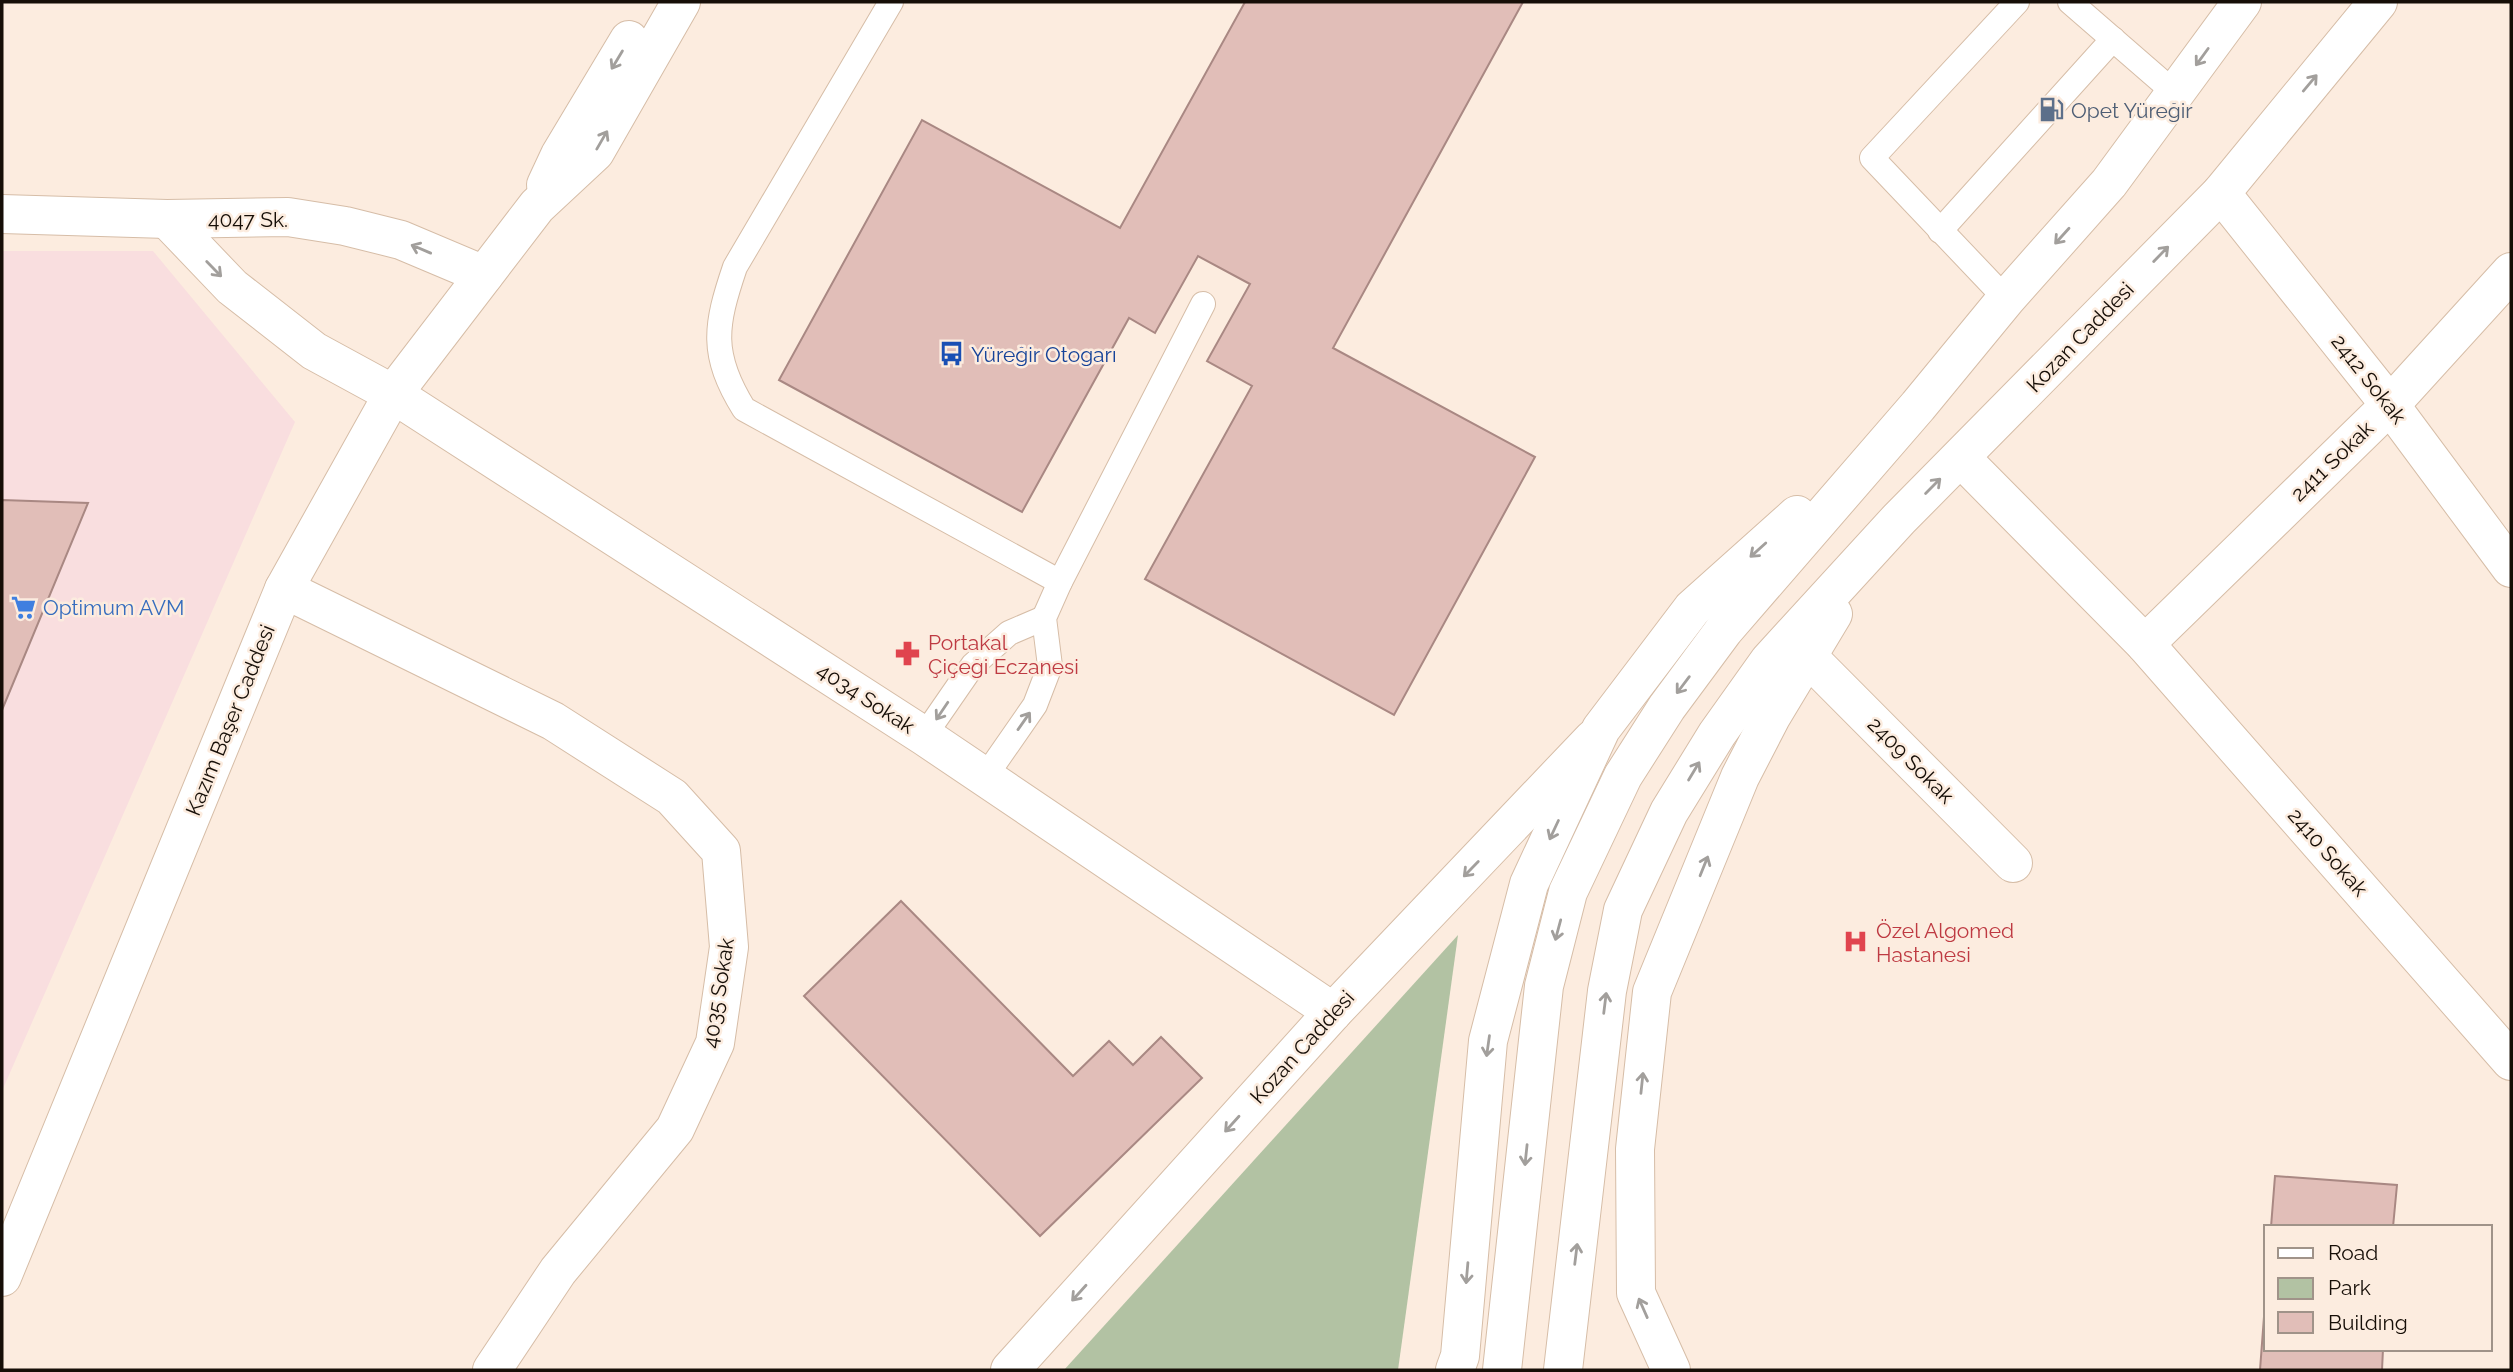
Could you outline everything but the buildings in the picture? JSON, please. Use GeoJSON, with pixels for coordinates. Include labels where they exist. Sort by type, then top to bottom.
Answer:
{"type":"FeatureCollection","features":[{"type":"Feature","properties":{"kind":"main road","name":"Kazım Başer Caddesi"},"geometry":{"type":"LineString","coordinates":[[537,206],[560,155],[653,2]]}},
{"type":"Feature","properties":{"kind":"main road","name":"Kazım Başer Caddesi"},"geometry":{"type":"LineString","coordinates":[[2,1277],[284,589],[393,394],[537,206],[595,152],[681,2]]}},
{"type":"Feature","properties":{"kind":"main road"},"geometry":{"type":"LineString","coordinates":[[1502,1370],[1544,986],[1568,892],[1623,776],[1667,707],[1724,630],[1918,406],[2006,299],[2109,183],[2242,2]]}},
{"type":"Feature","properties":{"kind":"main road","name":"Kozan Caddesi"},"geometry":{"type":"LineString","coordinates":[[1563,1370],[1607,991],[1623,910],[1669,812],[1717,734],[1769,661],[1899,519],[2221,193],[2378,2]]}},
{"type":"Feature","properties":{"kind":"main road","name":"2412 Sokak"},"geometry":{"type":"LineString","coordinates":[[2221,193],[2390,405],[2511,568]]}},
{"type":"Feature","properties":{"kind":"main road","name":"4047 Sk."},"geometry":{"type":"LineString","coordinates":[[2,214],[167,219],[288,218],[345,226],[401,240],[484,275]]}},
{"type":"Feature","properties":{"kind":"main road","name":"4034 Sokak"},"geometry":{"type":"LineString","coordinates":[[167,219],[232,287],[314,351],[393,394],[925,736],[1333,1012]]}},
{"type":"Feature","properties":{"kind":"main road","name":"2411 Sokak"},"geometry":{"type":"LineString","coordinates":[[2145,644],[2390,405],[2511,272]]}},
{"type":"Feature","properties":{"kind":"main road"},"geometry":{"type":"LineString","coordinates":[[1455,1370],[1460,1356],[1488,1041],[1529,884],[1601,730],[1692,609],[1918,406]]}},
{"type":"Feature","properties":{"kind":"main road","name":"2410 Sokak"},"geometry":{"type":"LineString","coordinates":[[1961,458],[2145,644],[2511,1061]]}},
{"type":"Feature","properties":{"kind":"main road"},"geometry":{"type":"LineString","coordinates":[[1671,1370],[1636,1293],[1635,1149],[1652,992],[1740,777],[1771,717],[1824,627],[1899,519]]}},
{"type":"Feature","properties":{"kind":"main road","name":"4035 Sokak"},"geometry":{"type":"LineString","coordinates":[[284,589],[553,721],[672,797],[721,851],[729,947],[715,1042],[675,1129],[558,1271],[492,1370]]}},
{"type":"Feature","properties":{"kind":"main road","name":"2409 Sokak"},"geometry":{"type":"LineString","coordinates":[[1808,657],[2013,863]]}},
{"type":"Feature","properties":{"kind":"main road","name":"Kozan Caddesi"},"geometry":{"type":"LineString","coordinates":[[1010,1370],[1333,1012],[1601,730]]}},
{"type":"Feature","properties":{"kind":"lane"},"geometry":{"type":"LineString","coordinates":[[891,2],[735,267],[718,327],[724,368],[744,409],[1060,582]]}},
{"type":"Feature","properties":{"kind":"lane"},"geometry":{"type":"LineString","coordinates":[[2006,299],[1871,158],[2017,2]]}},
{"type":"Feature","properties":{"kind":"lane"},"geometry":{"type":"LineString","coordinates":[[2070,2],[2176,94]]}},
{"type":"Feature","properties":{"kind":"lane"},"geometry":{"type":"LineString","coordinates":[[1940,231],[2113,39]]}},
{"type":"Feature","properties":{"kind":"lane"},"geometry":{"type":"LineString","coordinates":[[985,777],[1035,705],[1050,666],[1044,618],[1203,304]]}},
{"type":"Feature","properties":{"kind":"lane"},"geometry":{"type":"LineString","coordinates":[[925,736],[973,665],[1009,633],[1044,618]]}},
{"type":"Feature","properties":{"kind":"shaded area"},"geometry":{"type":"Polygon","coordinates":[[[2,251],[153,251],[295,422],[2,1091],[2,251]]]}},
{"type":"Feature","properties":{"kind":"green space"},"geometry":{"type":"Polygon","coordinates":[[[1458,935],[1398,1370],[1064,1370],[1458,935]]]}},
{"type":"Feature","properties":{"kind":"place","name":"Opet Yüreğir"},"geometry":{"type":"Point","coordinates":[2051,110]}},
{"type":"Feature","properties":{"kind":"place","name":"Yüreğir Otogarı"},"geometry":{"type":"Point","coordinates":[951,354]}},
{"type":"Feature","properties":{"kind":"place","name":"Optimum AVM"},"geometry":{"type":"Point","coordinates":[23,607]}},
{"type":"Feature","properties":{"kind":"place","name":"Portakal Çiçeği Eczanesi"},"geometry":{"type":"Point","coordinates":[908,654]}},
{"type":"Feature","properties":{"kind":"place","name":"Özel Algomed Hastanesi"},"geometry":{"type":"Point","coordinates":[1856,942]}}]}
